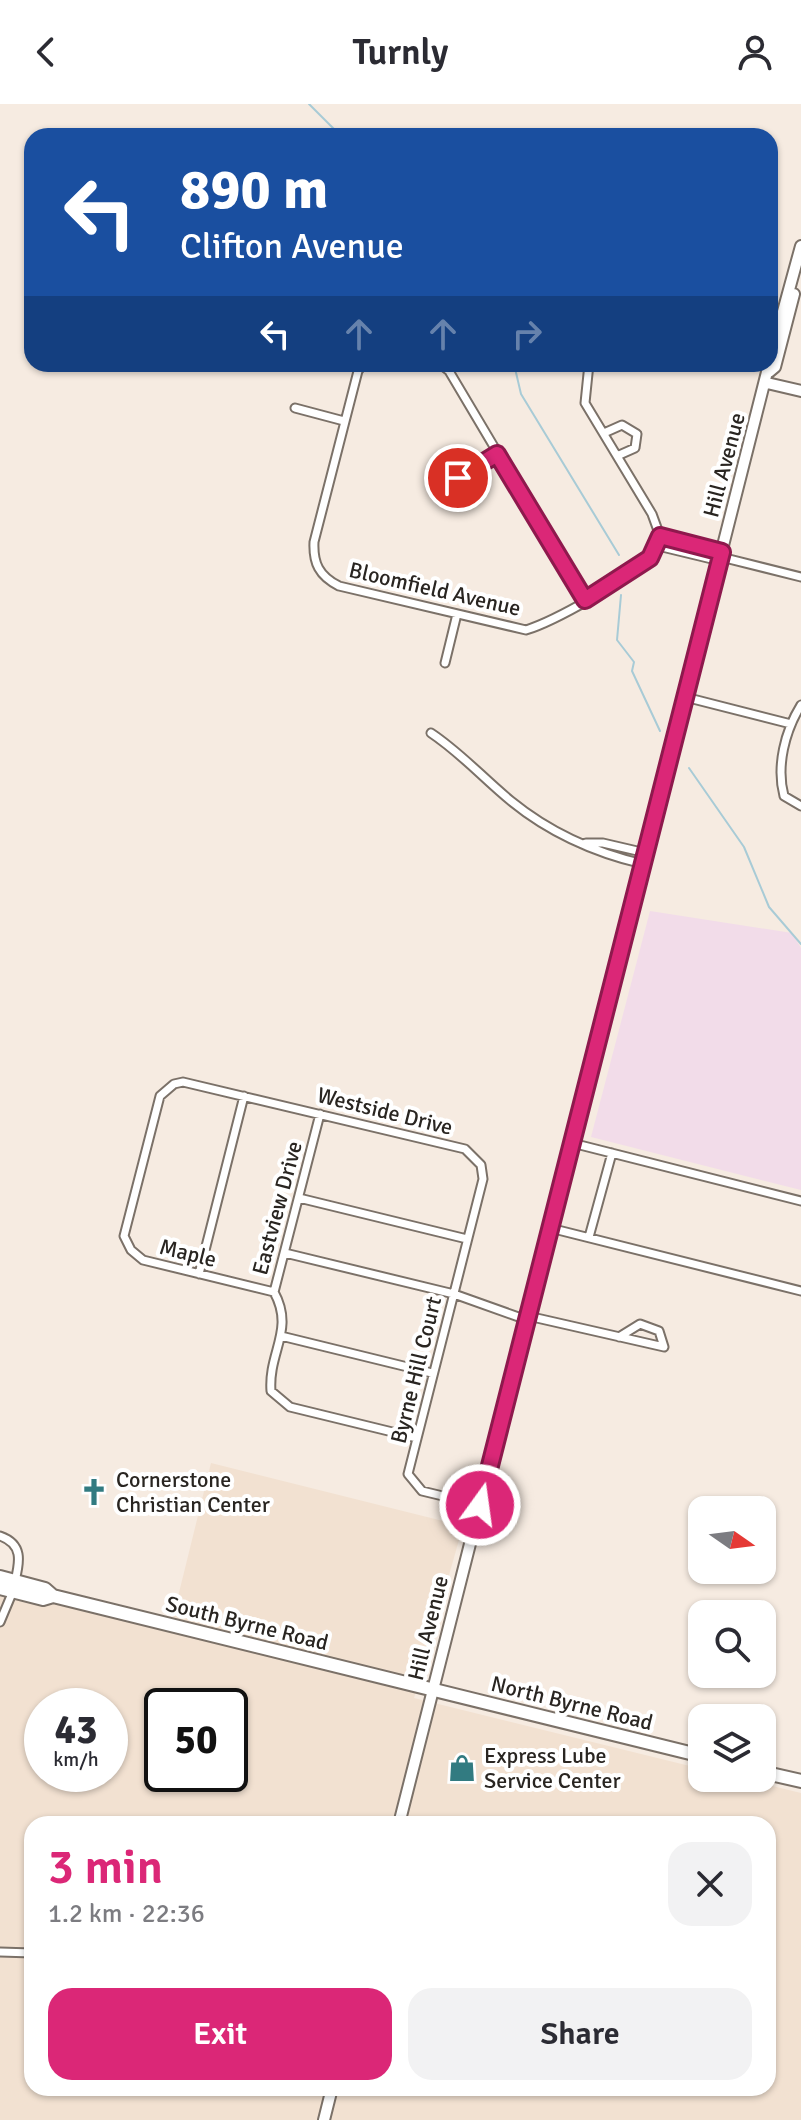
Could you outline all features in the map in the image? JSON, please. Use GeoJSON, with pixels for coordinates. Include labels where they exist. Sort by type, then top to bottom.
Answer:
{"type":"FeatureCollection","features":[{"type":"Feature","properties":{"kind":"main road","name":"Hill Avenue"},"geometry":{"type":"LineString","coordinates":[[778,319],[792,284],[801,246]]}},
{"type":"Feature","properties":{"kind":"main road","name":"Hill Avenue"},"geometry":{"type":"LineString","coordinates":[[778,355],[794,293],[792,284]]}},
{"type":"Feature","properties":{"kind":"main road","name":"Hill Avenue"},"geometry":{"type":"LineString","coordinates":[[401,1816],[768,372]]}},
{"type":"Feature","properties":{"kind":"main road"},"geometry":{"type":"LineString","coordinates":[[773,372],[801,391]]}},
{"type":"Feature","properties":{"kind":"main road","name":"South Byrne Road"},"geometry":{"type":"LineString","coordinates":[[0,1577],[9,1587],[45,1589],[53,1596],[433,1688]]}},
{"type":"Feature","properties":{"kind":"main road","name":"North Byrne Road"},"geometry":{"type":"LineString","coordinates":[[433,1688],[688,1752]]}},
{"type":"Feature","properties":{"kind":"main road"},"geometry":{"type":"LineString","coordinates":[[776,1775],[801,1781]]}},
{"type":"Feature","properties":{"kind":"main road"},"geometry":{"type":"LineString","coordinates":[[324,2120],[330,2096]]}},
{"type":"Feature","properties":{"kind":"street"},"geometry":{"type":"LineString","coordinates":[[295,408],[344,421],[360,372]]}},
{"type":"Feature","properties":{"kind":"street"},"geometry":{"type":"LineString","coordinates":[[450,372],[585,600]]}},
{"type":"Feature","properties":{"kind":"street"},"geometry":{"type":"LineString","coordinates":[[588,372],[584,397],[652,514],[660,536],[658,546],[721,557],[801,577]]}},
{"type":"Feature","properties":{"kind":"street","name":"Bloomfield Avenue"},"geometry":{"type":"LineString","coordinates":[[344,421],[313,556],[318,569],[339,586],[526,630],[629,574],[650,558],[658,546]]}},
{"type":"Feature","properties":{"kind":"street"},"geometry":{"type":"LineString","coordinates":[[604,433],[622,425],[637,434],[635,448],[617,456]]}},
{"type":"Feature","properties":{"kind":"street"},"geometry":{"type":"LineString","coordinates":[[440,495],[458,478],[497,454]]}},
{"type":"Feature","properties":{"kind":"street"},"geometry":{"type":"LineString","coordinates":[[660,536],[721,557]]}},
{"type":"Feature","properties":{"kind":"street"},"geometry":{"type":"LineString","coordinates":[[445,663],[457,614]]}},
{"type":"Feature","properties":{"kind":"street"},"geometry":{"type":"LineString","coordinates":[[685,697],[791,724]]}},
{"type":"Feature","properties":{"kind":"street"},"geometry":{"type":"LineString","coordinates":[[801,705],[791,724],[780,772],[781,785],[790,802],[801,806]]}},
{"type":"Feature","properties":{"kind":"street"},"geometry":{"type":"LineString","coordinates":[[431,733],[474,764],[510,800],[547,827],[586,843],[601,854],[643,864]]}},
{"type":"Feature","properties":{"kind":"street"},"geometry":{"type":"LineString","coordinates":[[586,843],[603,843],[646,853]]}},
{"type":"Feature","properties":{"kind":"street","name":"Westside Drive"},"geometry":{"type":"LineString","coordinates":[[129,1218],[160,1096],[174,1084],[192,1084],[465,1149],[481,1165],[483,1179],[479,1195]]}},
{"type":"Feature","properties":{"kind":"street"},"geometry":{"type":"LineString","coordinates":[[199,1274],[244,1096]]}},
{"type":"Feature","properties":{"kind":"street","name":"Eastview Drive"},"geometry":{"type":"LineString","coordinates":[[320,1114],[274,1292],[284,1318],[270,1377],[271,1391],[279,1402],[417,1438]]}},
{"type":"Feature","properties":{"kind":"street"},"geometry":{"type":"LineString","coordinates":[[572,1143],[801,1201]]}},
{"type":"Feature","properties":{"kind":"street"},"geometry":{"type":"LineString","coordinates":[[589,1237],[612,1153]]}},
{"type":"Feature","properties":{"kind":"street","name":"Byrne Hill Court"},"geometry":{"type":"LineString","coordinates":[[479,1195],[408,1474],[422,1491],[480,1505]]}},
{"type":"Feature","properties":{"kind":"street"},"geometry":{"type":"LineString","coordinates":[[299,1198],[467,1239]]}},
{"type":"Feature","properties":{"kind":"street","name":"Maple"},"geometry":{"type":"LineString","coordinates":[[129,1218],[124,1236],[131,1250],[143,1260],[274,1292]]}},
{"type":"Feature","properties":{"kind":"street"},"geometry":{"type":"LineString","coordinates":[[550,1228],[801,1291]]}},
{"type":"Feature","properties":{"kind":"street"},"geometry":{"type":"LineString","coordinates":[[285,1253],[454,1294],[527,1318],[664,1347],[659,1331],[640,1324],[619,1337]]}},
{"type":"Feature","properties":{"kind":"street"},"geometry":{"type":"LineString","coordinates":[[281,1336],[432,1373]]}},
{"type":"Feature","properties":{"kind":"street"},"geometry":{"type":"LineString","coordinates":[[0,1536],[13,1542],[19,1551],[0,1622]]}},
{"type":"Feature","properties":{"kind":"street"},"geometry":{"type":"LineString","coordinates":[[0,1952],[24,1953]]}},
{"type":"Feature","properties":{"kind":"shaded area"},"geometry":{"type":"Polygon","coordinates":[[[650,911],[792,933],[801,948],[801,1190],[591,1137],[650,911]]]}},
{"type":"Feature","properties":{"kind":"shaded area"},"geometry":{"type":"Polygon","coordinates":[[[211,1463],[463,1526],[414,1698],[688,1766],[688,1792],[776,1792],[776,1787],[801,1793],[801,2120],[0,2120],[0,1596],[89,1605],[171,1625],[211,1463]]]}},
{"type":"Feature","properties":{"kind":"waterway"},"geometry":{"type":"LineString","coordinates":[[309,104],[333,128]]}},
{"type":"Feature","properties":{"kind":"waterway"},"geometry":{"type":"LineString","coordinates":[[516,372],[521,394],[619,555]]}},
{"type":"Feature","properties":{"kind":"waterway"},"geometry":{"type":"LineString","coordinates":[[621,595],[617,640],[634,662],[632,671],[660,731]]}},
{"type":"Feature","properties":{"kind":"waterway"},"geometry":{"type":"LineString","coordinates":[[689,768],[744,847],[769,907],[801,944]]}},
{"type":"Feature","properties":{"kind":"place","name":"Cornerstone Christian Center"},"geometry":{"type":"Point","coordinates":[94,1492]}},
{"type":"Feature","properties":{"kind":"place","name":"Express Lube Service Center"},"geometry":{"type":"Point","coordinates":[462,1768]}},
{"type":"Feature","properties":{"kind":"route"},"geometry":{"type":"LineString","coordinates":[[458,478],[497,454],[585,600],[650,558],[660,536],[722,552],[480,1505]]}}]}
